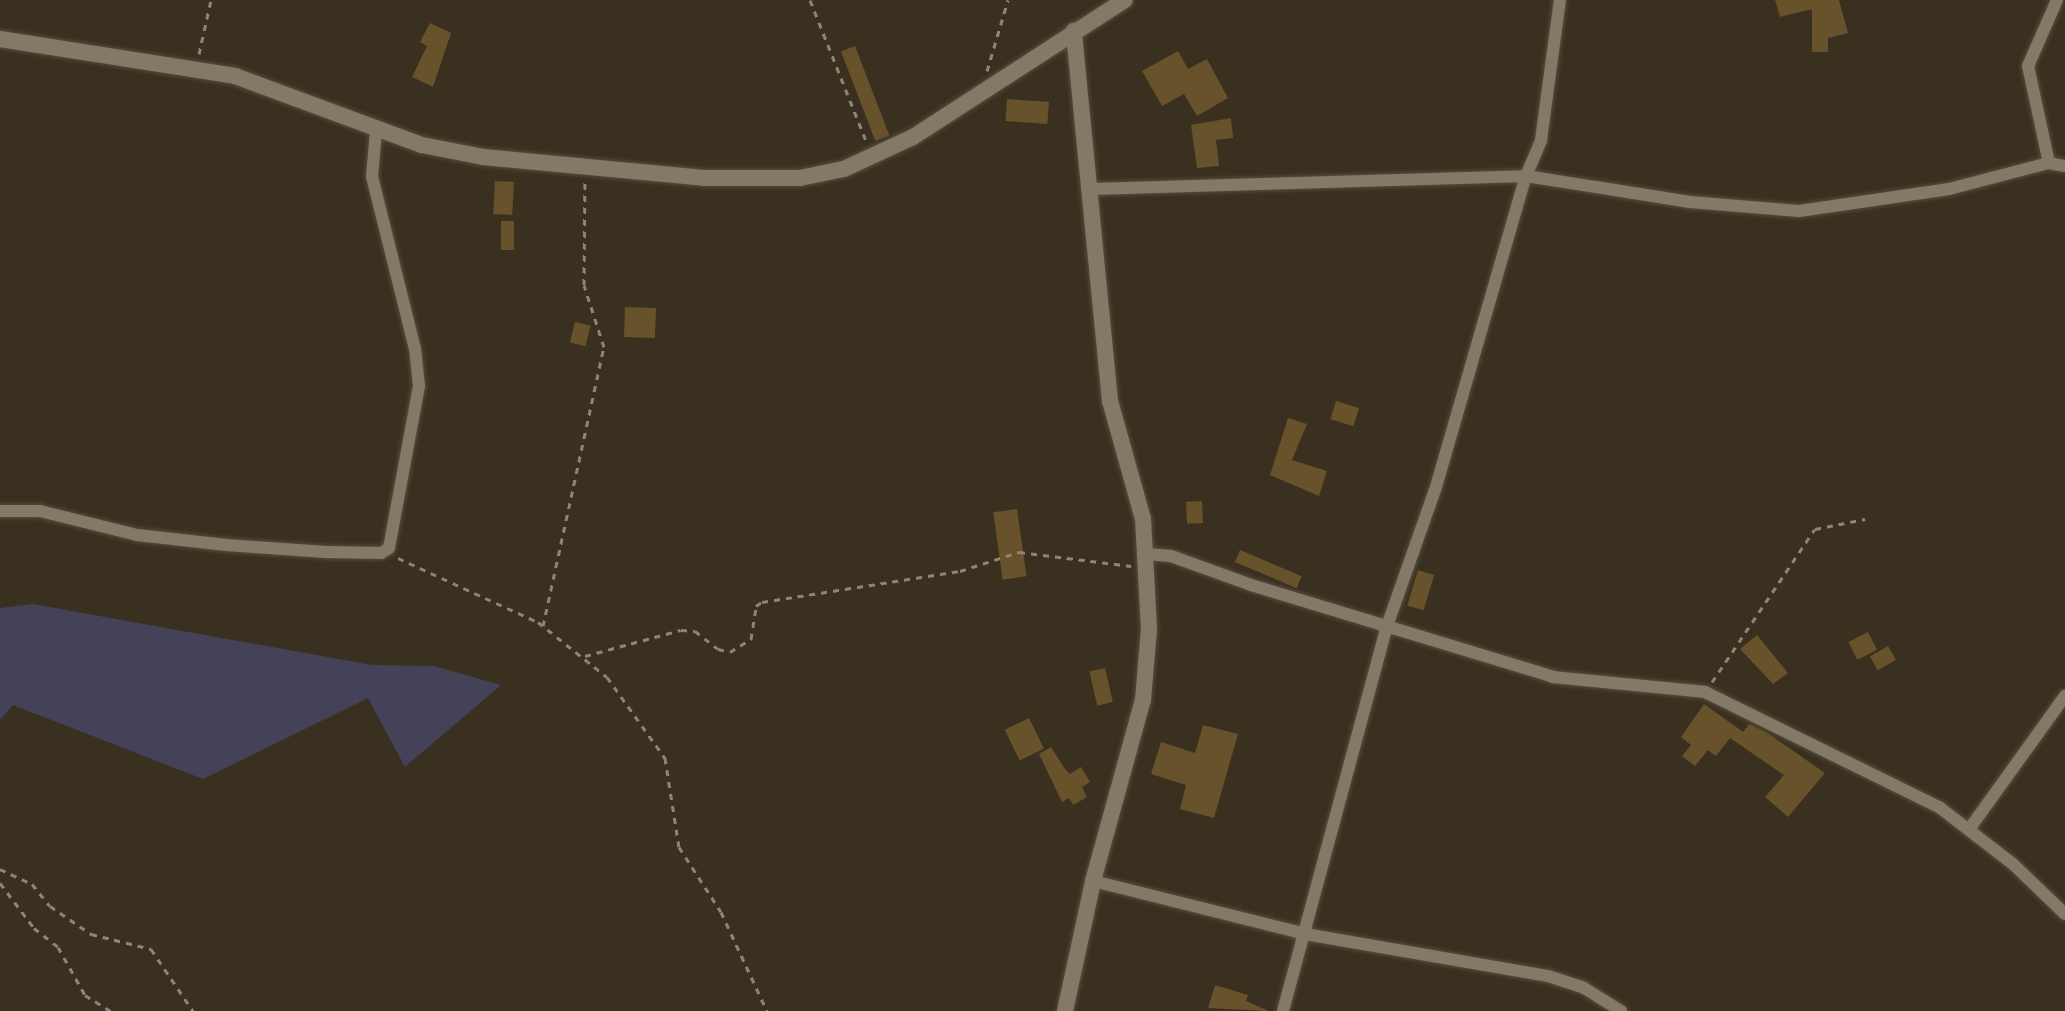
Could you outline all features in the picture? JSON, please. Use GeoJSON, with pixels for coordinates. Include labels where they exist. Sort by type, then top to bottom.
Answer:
{"type":"FeatureCollection","features":[{"type":"Feature","properties":{"kind":"street"},"geometry":{"type":"LineString","coordinates":[[0,39],[195,69],[269,86],[376,130],[483,157],[704,178],[800,178],[873,158],[985,91],[1125,0]]}},
{"type":"Feature","properties":{"kind":"street"},"geometry":{"type":"LineString","coordinates":[[1283,1011],[1387,626],[1436,487],[1549,104],[1560,0]]}},
{"type":"Feature","properties":{"kind":"street"},"geometry":{"type":"LineString","coordinates":[[2049,163],[2028,66],[2057,0]]}},
{"type":"Feature","properties":{"kind":"street"},"geometry":{"type":"LineString","coordinates":[[1065,1011],[1093,881],[1143,700],[1148,561],[1110,401],[1092,189],[1074,31]]}},
{"type":"Feature","properties":{"kind":"street"},"geometry":{"type":"LineString","coordinates":[[0,511],[40,511],[137,535],[226,545],[326,552],[381,553],[389,548],[419,386],[415,349],[372,177],[376,130]]}},
{"type":"Feature","properties":{"kind":"street"},"geometry":{"type":"LineString","coordinates":[[1092,189],[1526,176],[1690,202],[1799,211],[1949,189],[2049,163],[2065,166]]}},
{"type":"Feature","properties":{"kind":"street"},"geometry":{"type":"LineString","coordinates":[[1148,561],[1171,556],[1553,677],[1705,692],[1939,807],[1970,828],[2065,914]]}},
{"type":"Feature","properties":{"kind":"street"},"geometry":{"type":"LineString","coordinates":[[1970,828],[2065,696]]}},
{"type":"Feature","properties":{"kind":"street"},"geometry":{"type":"LineString","coordinates":[[1093,881],[1305,934],[1548,976],[1584,988],[1621,1011]]}},
{"type":"Feature","properties":{"kind":"path"},"geometry":{"type":"LineString","coordinates":[[195,69],[211,0]]}},
{"type":"Feature","properties":{"kind":"path"},"geometry":{"type":"LineString","coordinates":[[810,0],[873,158]]}},
{"type":"Feature","properties":{"kind":"path"},"geometry":{"type":"LineString","coordinates":[[985,91],[1008,0]]}},
{"type":"Feature","properties":{"kind":"path"},"geometry":{"type":"LineString","coordinates":[[543,626],[604,347],[584,285],[585,169]]}},
{"type":"Feature","properties":{"kind":"path"},"geometry":{"type":"LineString","coordinates":[[1705,692],[1815,529],[1865,519]]}},
{"type":"Feature","properties":{"kind":"path"},"geometry":{"type":"LineString","coordinates":[[389,548],[428,576],[543,626],[585,656],[607,677],[665,758],[679,847],[721,912],[767,1011]]}},
{"type":"Feature","properties":{"kind":"path"},"geometry":{"type":"LineString","coordinates":[[585,656],[681,630],[695,631],[718,649],[730,652],[751,639],[756,606],[762,602],[960,571],[1019,552],[1148,561]]}},
{"type":"Feature","properties":{"kind":"path"},"geometry":{"type":"LineString","coordinates":[[0,869],[32,884],[50,906],[91,934],[151,949],[193,1011]]}},
{"type":"Feature","properties":{"kind":"path"},"geometry":{"type":"LineString","coordinates":[[0,883],[34,928],[58,947],[85,995],[111,1011]]}},
{"type":"Feature","properties":{"kind":"shaded area"},"geometry":{"type":"Polygon","coordinates":[[[33,604],[372,665],[434,666],[501,685],[405,767],[368,698],[203,779],[13,705],[0,720],[0,608],[33,604]]]}},
{"type":"Feature","properties":{"kind":"building"},"geometry":{"type":"Polygon","coordinates":[[[1775,0],[1839,0],[1848,33],[1828,38],[1828,52],[1812,52],[1812,9],[1780,17],[1775,0]]]}},
{"type":"Feature","properties":{"kind":"building"},"geometry":{"type":"Polygon","coordinates":[[[430,23],[451,33],[433,87],[412,77],[427,46],[420,42],[430,23]]]}},
{"type":"Feature","properties":{"kind":"building"},"geometry":{"type":"Polygon","coordinates":[[[855,46],[889,136],[875,141],[841,51],[855,46]]]}},
{"type":"Feature","properties":{"kind":"building"},"geometry":{"type":"Polygon","coordinates":[[[1178,51],[1188,69],[1207,59],[1228,98],[1197,116],[1184,94],[1162,106],[1142,71],[1178,51]]]}},
{"type":"Feature","properties":{"kind":"building"},"geometry":{"type":"Polygon","coordinates":[[[1007,99],[1049,102],[1047,124],[1005,121],[1007,99]]]}},
{"type":"Feature","properties":{"kind":"building"},"geometry":{"type":"Polygon","coordinates":[[[1231,118],[1233,138],[1216,140],[1219,166],[1197,168],[1191,125],[1231,118]]]}},
{"type":"Feature","properties":{"kind":"building"},"geometry":{"type":"Polygon","coordinates":[[[495,181],[514,182],[512,215],[493,214],[495,181]]]}},
{"type":"Feature","properties":{"kind":"building"},"geometry":{"type":"Polygon","coordinates":[[[501,221],[514,221],[514,250],[501,250],[501,221]]]}},
{"type":"Feature","properties":{"kind":"building"},"geometry":{"type":"Polygon","coordinates":[[[625,307],[656,308],[655,338],[624,337],[625,307]]]}},
{"type":"Feature","properties":{"kind":"building"},"geometry":{"type":"Polygon","coordinates":[[[575,322],[591,326],[585,346],[570,342],[575,322]]]}},
{"type":"Feature","properties":{"kind":"building"},"geometry":{"type":"Polygon","coordinates":[[[1336,401],[1359,408],[1353,426],[1330,419],[1336,401]]]}},
{"type":"Feature","properties":{"kind":"building"},"geometry":{"type":"Polygon","coordinates":[[[1288,418],[1307,424],[1292,460],[1327,471],[1319,496],[1270,475],[1288,418]]]}},
{"type":"Feature","properties":{"kind":"building"},"geometry":{"type":"Polygon","coordinates":[[[1202,501],[1203,523],[1187,524],[1186,502],[1202,501]]]}},
{"type":"Feature","properties":{"kind":"building"},"geometry":{"type":"Polygon","coordinates":[[[1017,509],[1026,576],[1003,580],[993,512],[1017,509]]]}},
{"type":"Feature","properties":{"kind":"building"},"geometry":{"type":"Polygon","coordinates":[[[1240,550],[1302,576],[1297,588],[1235,562],[1240,550]]]}},
{"type":"Feature","properties":{"kind":"building"},"geometry":{"type":"Polygon","coordinates":[[[1418,570],[1434,575],[1423,610],[1407,605],[1418,570]]]}},
{"type":"Feature","properties":{"kind":"building"},"geometry":{"type":"Polygon","coordinates":[[[1868,632],[1877,650],[1857,660],[1848,642],[1868,632]]]}},
{"type":"Feature","properties":{"kind":"building"},"geometry":{"type":"Polygon","coordinates":[[[1757,635],[1788,673],[1773,684],[1740,649],[1757,635]]]}},
{"type":"Feature","properties":{"kind":"building"},"geometry":{"type":"Polygon","coordinates":[[[1888,646],[1896,660],[1878,670],[1870,656],[1888,646]]]}},
{"type":"Feature","properties":{"kind":"building"},"geometry":{"type":"Polygon","coordinates":[[[1105,668],[1113,702],[1097,706],[1089,672],[1105,668]]]}},
{"type":"Feature","properties":{"kind":"building"},"geometry":{"type":"Polygon","coordinates":[[[1704,704],[1743,732],[1749,724],[1766,732],[1825,773],[1788,817],[1765,797],[1784,775],[1730,738],[1716,756],[1708,750],[1695,766],[1682,756],[1691,745],[1681,737],[1704,704]]]}},
{"type":"Feature","properties":{"kind":"building"},"geometry":{"type":"Polygon","coordinates":[[[1029,718],[1044,749],[1020,760],[1005,730],[1029,718]]]}},
{"type":"Feature","properties":{"kind":"building"},"geometry":{"type":"Polygon","coordinates":[[[1203,725],[1238,734],[1214,818],[1180,809],[1186,785],[1151,774],[1161,742],[1195,753],[1203,725]]]}},
{"type":"Feature","properties":{"kind":"building"},"geometry":{"type":"Polygon","coordinates":[[[1051,747],[1070,774],[1081,767],[1090,782],[1082,787],[1087,797],[1073,805],[1069,798],[1062,802],[1039,754],[1051,747]]]}},
{"type":"Feature","properties":{"kind":"building"},"geometry":{"type":"Polygon","coordinates":[[[1215,985],[1248,995],[1246,1001],[1269,1011],[1208,1008],[1215,985]]]}}]}
